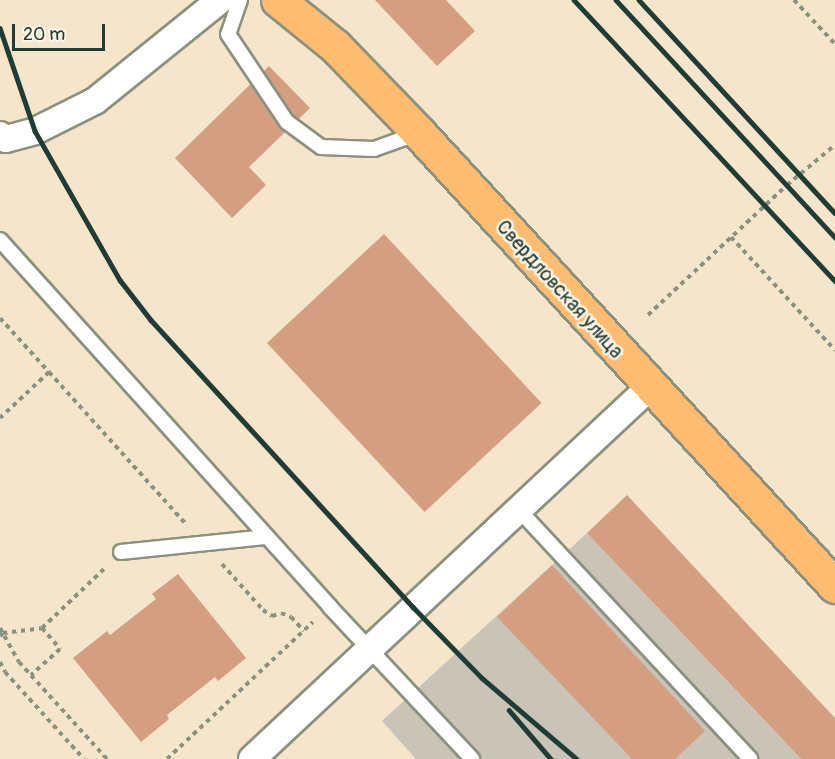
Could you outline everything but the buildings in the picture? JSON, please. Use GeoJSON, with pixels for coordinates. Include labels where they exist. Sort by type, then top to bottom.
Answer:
{"type":"FeatureCollection","features":[{"type":"Feature","properties":{"kind":"highway","name":"Свердловская улица"},"geometry":{"type":"LineString","coordinates":[[278,0],[334,46],[419,133],[835,586]]}},
{"type":"Feature","properties":{"kind":"street"},"geometry":{"type":"LineString","coordinates":[[0,135],[6,139],[35,131],[95,101],[219,0]]}},
{"type":"Feature","properties":{"kind":"street"},"geometry":{"type":"LineString","coordinates":[[252,759],[650,387]]}},
{"type":"Feature","properties":{"kind":"lane"},"geometry":{"type":"LineString","coordinates":[[240,0],[228,34],[287,122],[321,147],[374,149],[419,133]]}},
{"type":"Feature","properties":{"kind":"lane"},"geometry":{"type":"LineString","coordinates":[[0,240],[330,607],[472,759]]}},
{"type":"Feature","properties":{"kind":"lane"},"geometry":{"type":"LineString","coordinates":[[519,510],[750,759]]}},
{"type":"Feature","properties":{"kind":"lane"},"geometry":{"type":"LineString","coordinates":[[121,552],[267,537]]}},
{"type":"Feature","properties":{"kind":"path"},"geometry":{"type":"LineString","coordinates":[[794,0],[835,44]]}},
{"type":"Feature","properties":{"kind":"path"},"geometry":{"type":"LineString","coordinates":[[648,315],[731,237],[835,146]]}},
{"type":"Feature","properties":{"kind":"path"},"geometry":{"type":"LineString","coordinates":[[731,237],[835,350]]}},
{"type":"Feature","properties":{"kind":"path"},"geometry":{"type":"LineString","coordinates":[[0,318],[263,610],[272,616],[280,613],[291,617],[304,631]]}},
{"type":"Feature","properties":{"kind":"path"},"geometry":{"type":"LineString","coordinates":[[0,418],[49,372]]}},
{"type":"Feature","properties":{"kind":"path"},"geometry":{"type":"LineString","coordinates":[[2,635],[42,628],[121,552]]}},
{"type":"Feature","properties":{"kind":"path"},"geometry":{"type":"LineString","coordinates":[[166,759],[330,607]]}},
{"type":"Feature","properties":{"kind":"path"},"geometry":{"type":"LineString","coordinates":[[0,627],[2,635],[19,662],[107,759]]}},
{"type":"Feature","properties":{"kind":"path"},"geometry":{"type":"LineString","coordinates":[[31,675],[60,649],[42,628]]}},
{"type":"Feature","properties":{"kind":"path"},"geometry":{"type":"LineString","coordinates":[[0,662],[6,672],[84,759]]}},
{"type":"Feature","properties":{"kind":"shaded area"},"geometry":{"type":"Polygon","coordinates":[[[587,533],[801,759],[416,759],[382,721],[587,533]]]}},
{"type":"Feature","properties":{"kind":"railway"},"geometry":{"type":"LineString","coordinates":[[574,0],[835,281]]}},
{"type":"Feature","properties":{"kind":"railway"},"geometry":{"type":"LineString","coordinates":[[616,0],[835,237]]}},
{"type":"Feature","properties":{"kind":"railway"},"geometry":{"type":"LineString","coordinates":[[639,0],[835,213]]}},
{"type":"Feature","properties":{"kind":"railway"},"geometry":{"type":"LineString","coordinates":[[0,28],[35,131],[120,280],[151,320],[413,607],[482,678],[577,759]]}},
{"type":"Feature","properties":{"kind":"railway"},"geometry":{"type":"LineString","coordinates":[[509,710],[551,759]]}}]}
